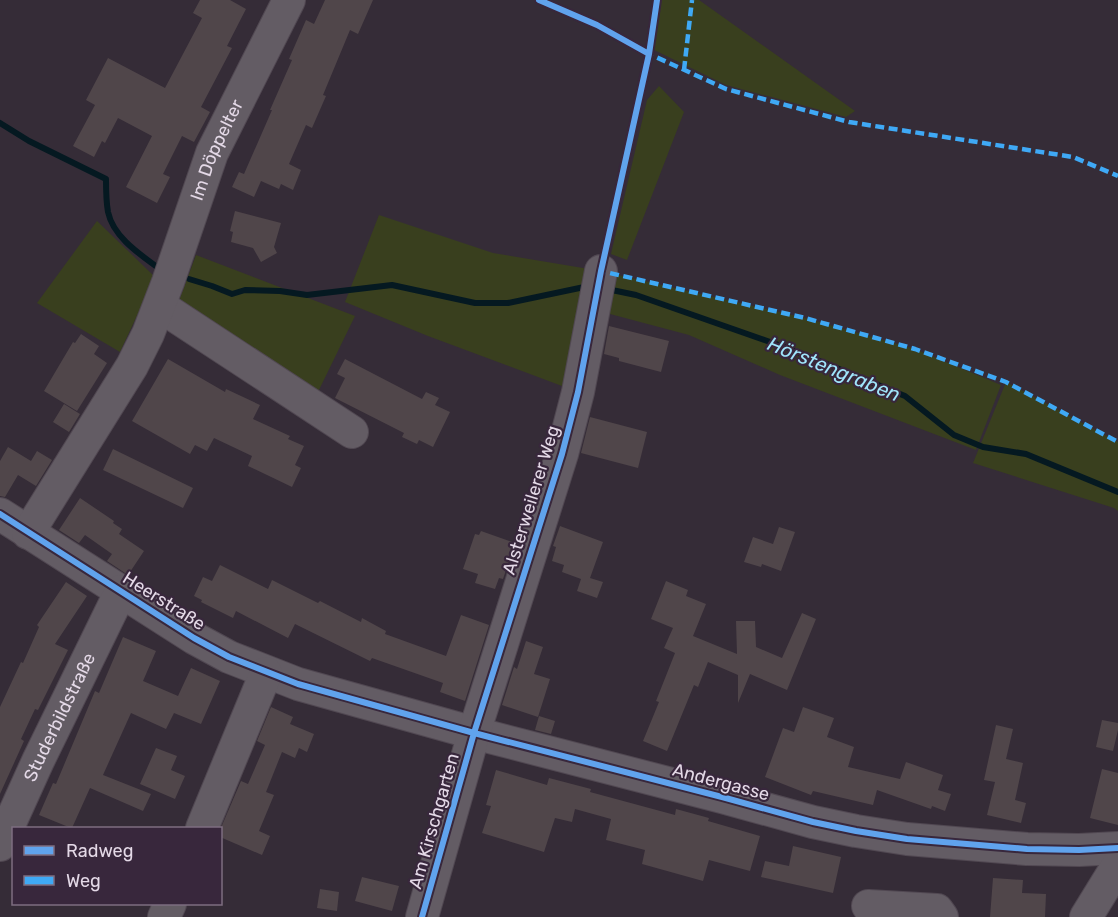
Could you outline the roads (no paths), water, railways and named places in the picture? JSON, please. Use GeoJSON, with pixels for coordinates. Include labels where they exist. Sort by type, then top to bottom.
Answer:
{"type":"FeatureCollection","features":[{"type":"Feature","properties":{"kind":"street","name":"Im Döppelter"},"geometry":{"type":"LineString","coordinates":[[28,533],[132,366],[148,334],[160,306],[212,153],[289,0]]}},
{"type":"Feature","properties":{"kind":"street","name":"Alsterweilerer Weg"},"geometry":{"type":"LineString","coordinates":[[474,733],[562,453],[578,392],[601,271]]}},
{"type":"Feature","properties":{"kind":"street"},"geometry":{"type":"LineString","coordinates":[[160,306],[352,432]]}},
{"type":"Feature","properties":{"kind":"street","name":"Heerstraße"},"geometry":{"type":"LineString","coordinates":[[0,514],[194,639],[266,673],[324,691]]}},
{"type":"Feature","properties":{"kind":"street","name":"Studerbildstraße"},"geometry":{"type":"LineString","coordinates":[[0,845],[38,760],[121,591]]}},
{"type":"Feature","properties":{"kind":"street"},"geometry":{"type":"LineString","coordinates":[[202,827],[266,673]]}},
{"type":"Feature","properties":{"kind":"street","name":"Andergasse"},"geometry":{"type":"LineString","coordinates":[[324,691],[474,733],[813,822],[856,831],[907,839],[1027,849],[1118,848]]}},
{"type":"Feature","properties":{"kind":"street","name":"Am Kirschgarten"},"geometry":{"type":"LineString","coordinates":[[422,917],[474,733]]}},
{"type":"Feature","properties":{"kind":"street"},"geometry":{"type":"LineString","coordinates":[[1086,917],[1118,866]]}},
{"type":"Feature","properties":{"kind":"street"},"geometry":{"type":"LineString","coordinates":[[868,906],[937,910],[942,917]]}},
{"type":"Feature","properties":{"kind":"waterway","name":"Hörstengraben"},"geometry":{"type":"LineString","coordinates":[[0,123],[29,141],[106,179],[108,212],[115,229],[127,243],[157,267]]}},
{"type":"Feature","properties":{"kind":"waterway","name":"Hörstengraben"},"geometry":{"type":"LineString","coordinates":[[189,279],[232,294],[245,290],[280,291],[307,295],[392,285],[475,303],[508,303],[589,286]]}},
{"type":"Feature","properties":{"kind":"waterway","name":"Hörstengraben"},"geometry":{"type":"LineString","coordinates":[[607,289],[636,295],[790,349],[905,396],[954,435],[983,447],[1026,454],[1118,492]]}}]}
